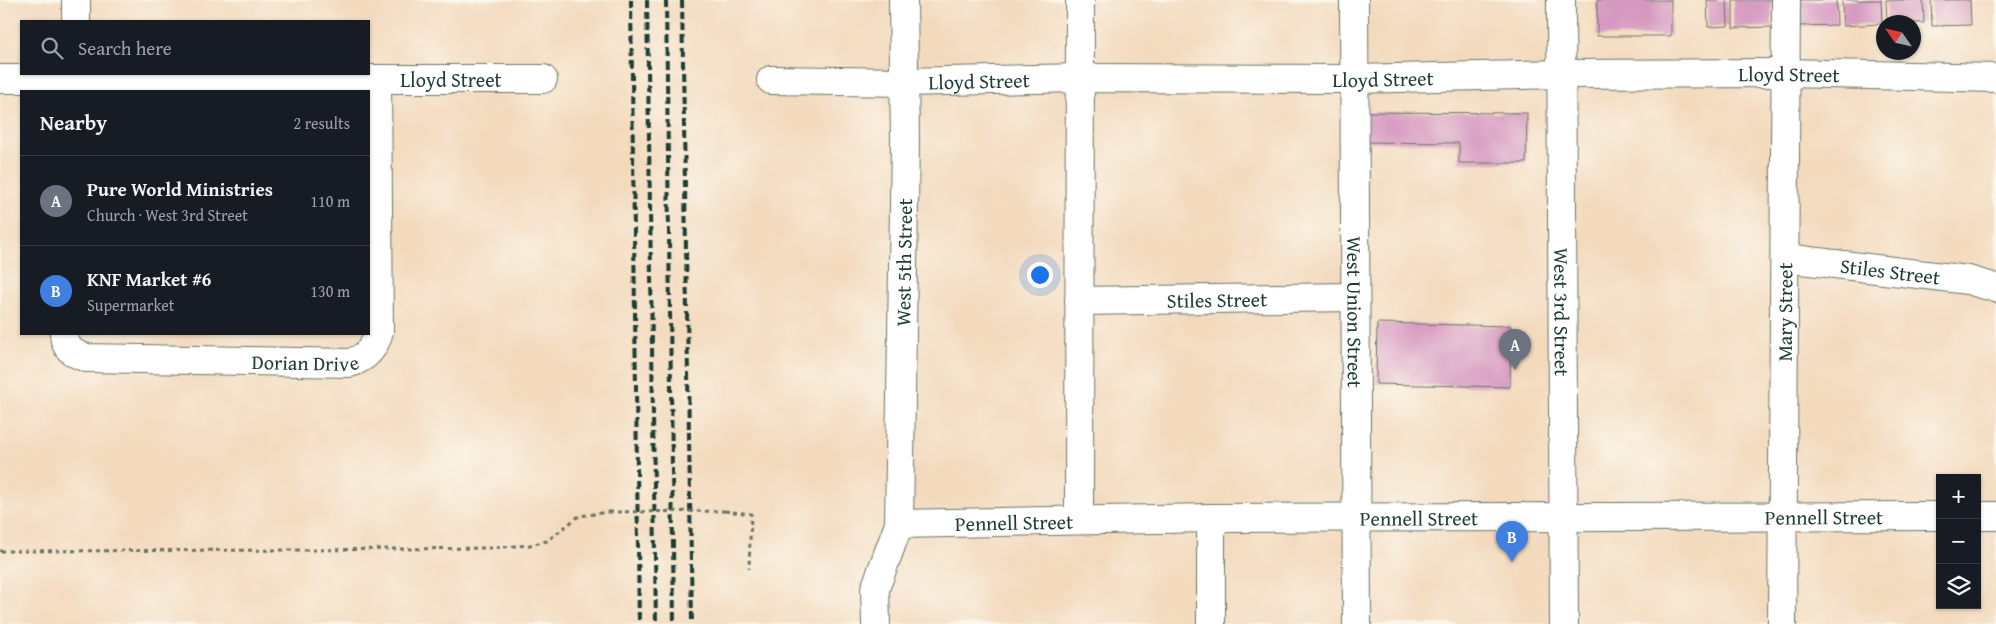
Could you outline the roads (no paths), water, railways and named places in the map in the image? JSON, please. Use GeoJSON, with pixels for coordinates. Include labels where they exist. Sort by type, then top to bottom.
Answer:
{"type":"FeatureCollection","features":[{"type":"Feature","properties":{"kind":"street"},"geometry":{"type":"LineString","coordinates":[[76,0],[76,20]]}},
{"type":"Feature","properties":{"kind":"street","name":"West 5th Street"},"geometry":{"type":"LineString","coordinates":[[876,624],[875,589],[899,524],[904,82],[903,0]]}},
{"type":"Feature","properties":{"kind":"street"},"geometry":{"type":"LineString","coordinates":[[1078,520],[1078,302],[1082,78],[1080,0]]}},
{"type":"Feature","properties":{"kind":"street","name":"West Union Street"},"geometry":{"type":"LineString","coordinates":[[1354,0],[1356,624]]}},
{"type":"Feature","properties":{"kind":"street","name":"West 3rd Street"},"geometry":{"type":"LineString","coordinates":[[1561,0],[1564,624]]}},
{"type":"Feature","properties":{"kind":"street","name":"Mary Street"},"geometry":{"type":"LineString","coordinates":[[1782,624],[1781,518],[1786,0]]}},
{"type":"Feature","properties":{"kind":"street","name":"Lloyd Street"},"geometry":{"type":"LineString","coordinates":[[771,80],[904,82],[1082,78],[1355,79],[1561,74],[1786,73],[1996,78]]}},
{"type":"Feature","properties":{"kind":"street","name":"Lloyd Street"},"geometry":{"type":"LineString","coordinates":[[0,79],[77,81],[543,79]]}},
{"type":"Feature","properties":{"kind":"street","name":"Dorian Drive"},"geometry":{"type":"LineString","coordinates":[[64,335],[65,344],[70,350],[76,355],[87,358],[350,363],[366,356],[377,340],[379,331],[377,79]]}},
{"type":"Feature","properties":{"kind":"street","name":"Stiles Street"},"geometry":{"type":"LineString","coordinates":[[1785,258],[1968,280],[1996,288]]}},
{"type":"Feature","properties":{"kind":"street","name":"Stiles Street"},"geometry":{"type":"LineString","coordinates":[[1078,302],[1354,297]]}},
{"type":"Feature","properties":{"kind":"street","name":"Pennell Street"},"geometry":{"type":"LineString","coordinates":[[899,524],[1211,518],[1781,518],[1936,516]]}},
{"type":"Feature","properties":{"kind":"street"},"geometry":{"type":"LineString","coordinates":[[1981,516],[1996,516]]}},
{"type":"Feature","properties":{"kind":"street"},"geometry":{"type":"LineString","coordinates":[[1211,518],[1211,624]]}},
{"type":"Feature","properties":{"kind":"railway"},"geometry":{"type":"LineString","coordinates":[[631,0],[639,624]]}},
{"type":"Feature","properties":{"kind":"railway"},"geometry":{"type":"LineString","coordinates":[[647,0],[656,624]]}},
{"type":"Feature","properties":{"kind":"railway"},"geometry":{"type":"LineString","coordinates":[[666,0],[674,624]]}},
{"type":"Feature","properties":{"kind":"railway"},"geometry":{"type":"LineString","coordinates":[[682,0],[692,624]]}},
{"type":"Feature","properties":{"kind":"place","name":"Pure World Ministries"},"geometry":{"type":"Point","coordinates":[1515,370]}},
{"type":"Feature","properties":{"kind":"place","name":"KNF Market #6"},"geometry":{"type":"Point","coordinates":[1512,562]}}]}
